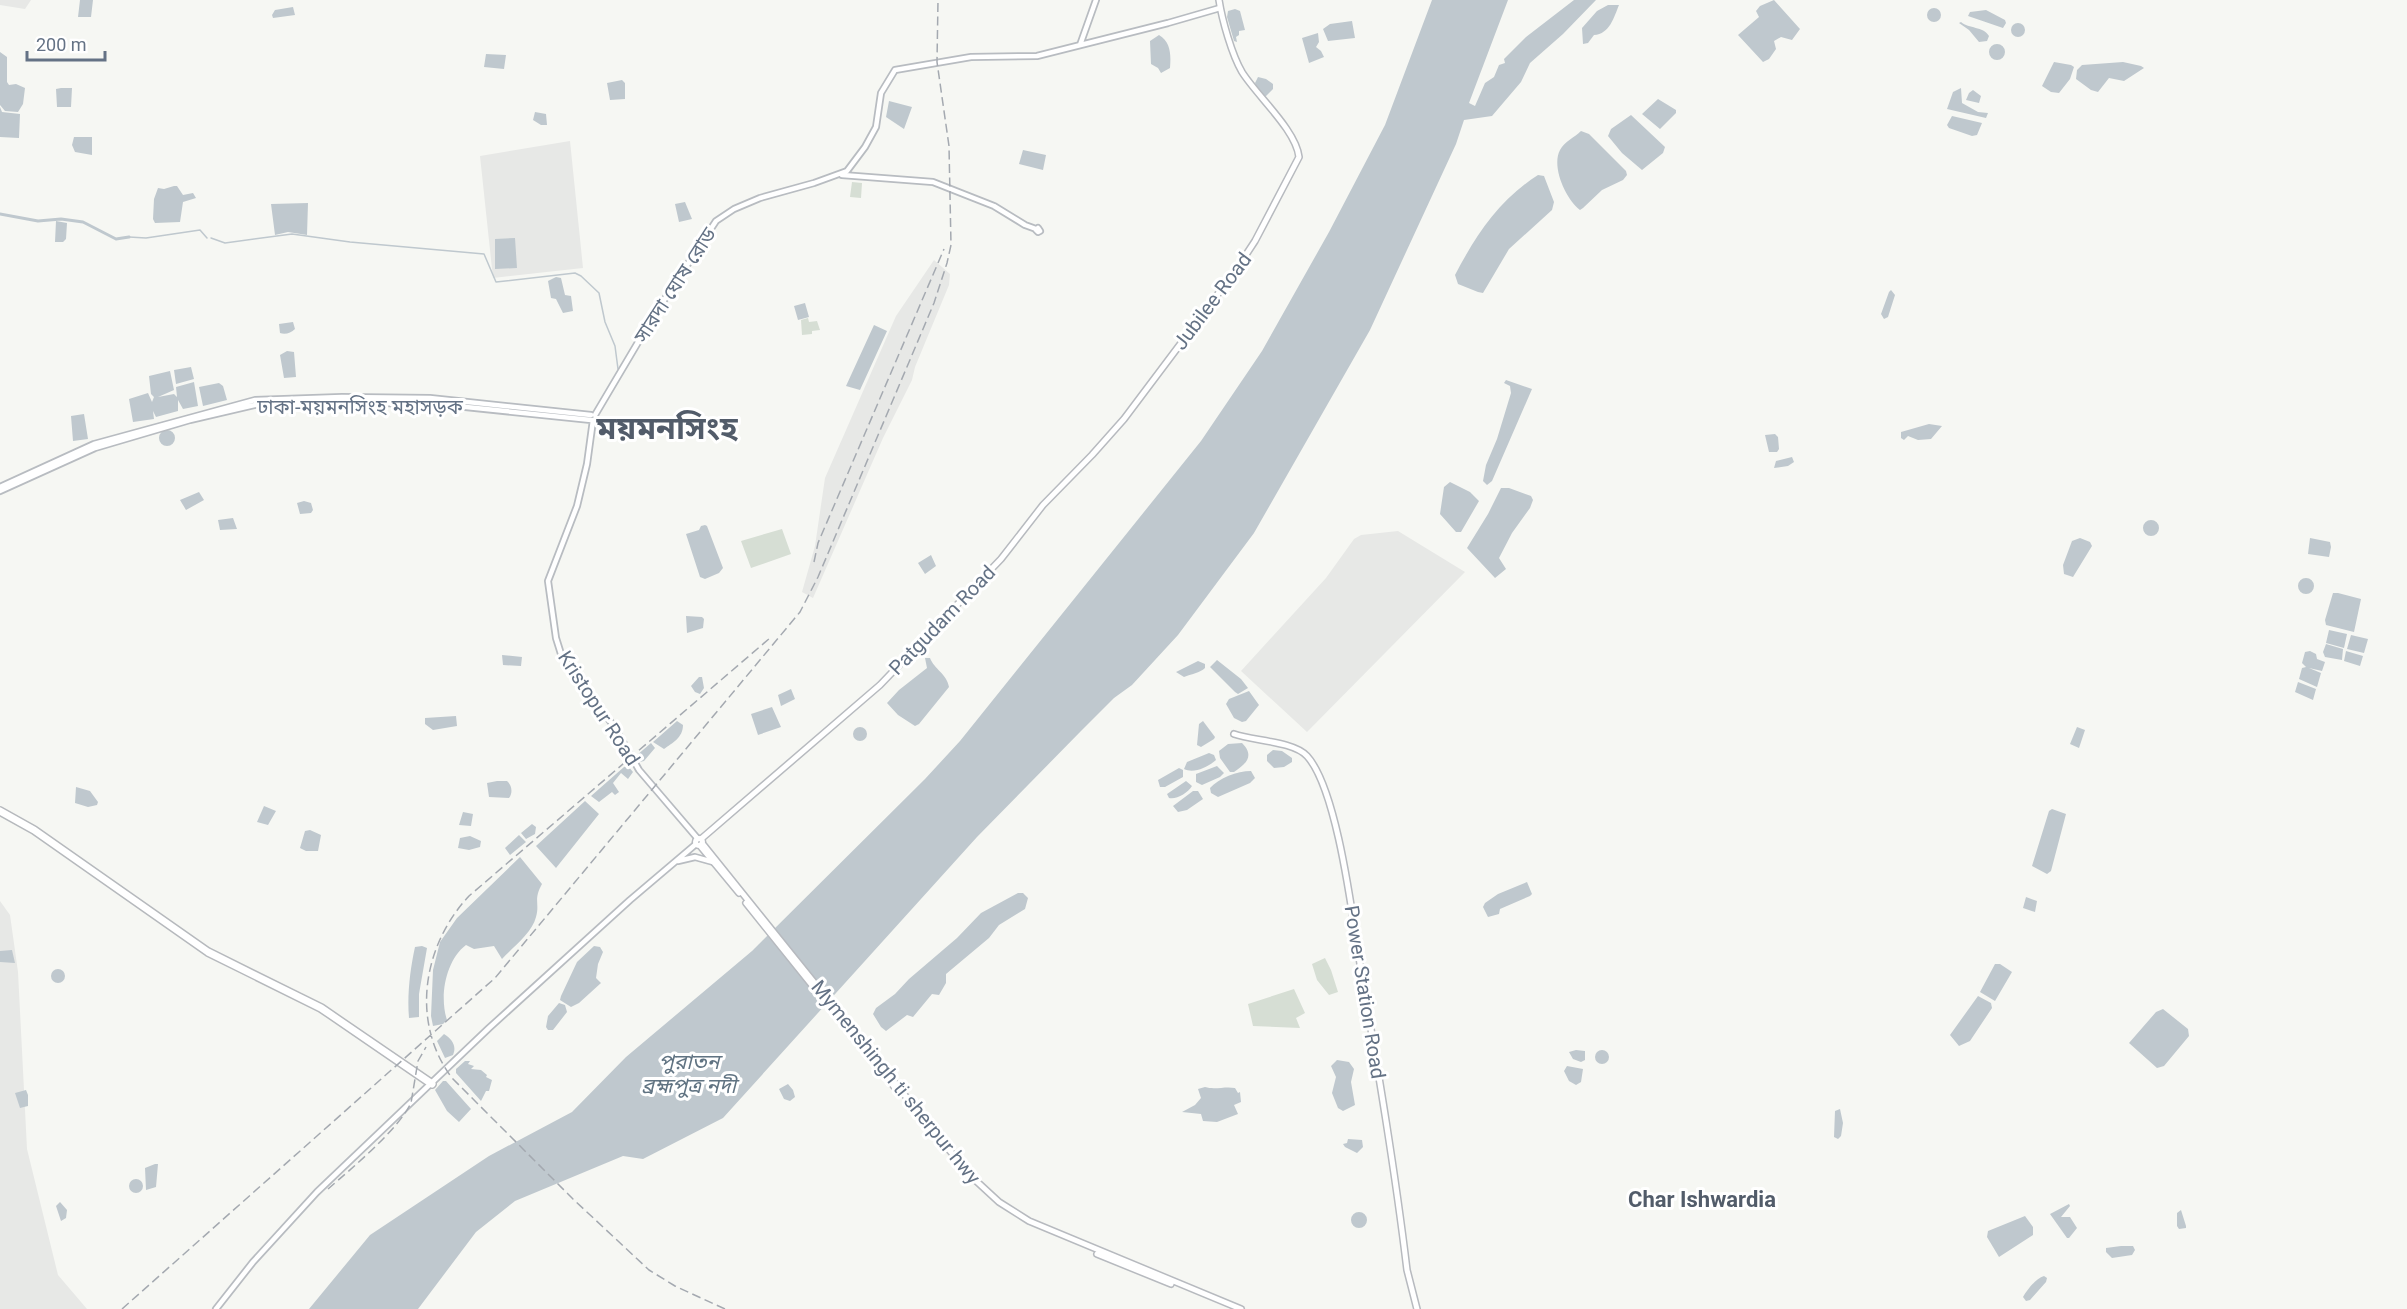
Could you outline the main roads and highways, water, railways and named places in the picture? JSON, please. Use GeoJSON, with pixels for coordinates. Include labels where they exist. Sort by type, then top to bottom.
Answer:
{"type":"FeatureCollection","features":[{"type":"Feature","properties":{"kind":"highway"},"geometry":{"type":"LineString","coordinates":[[0,811],[34,830],[208,952],[321,1008],[432,1084]]}},
{"type":"Feature","properties":{"kind":"main road"},"geometry":{"type":"LineString","coordinates":[[1080,45],[1096,0]]}},
{"type":"Feature","properties":{"kind":"main road"},"geometry":{"type":"LineString","coordinates":[[842,175],[865,147],[876,127],[881,93],[896,70],[971,57],[1037,56],[1220,8],[1219,0]]}},
{"type":"Feature","properties":{"kind":"main road","name":"Jubilee Road"},"geometry":{"type":"LineString","coordinates":[[1109,436],[1124,420],[1236,270],[1255,241],[1299,157],[1299,149],[1292,137],[1240,69],[1220,8]]}},
{"type":"Feature","properties":{"kind":"main road"},"geometry":{"type":"LineString","coordinates":[[842,175],[933,182],[994,206],[1024,225],[1036,229]]}},
{"type":"Feature","properties":{"kind":"main road","name":"সারদা ঘোষ রোড"},"geometry":{"type":"LineString","coordinates":[[592,417],[653,317],[719,218],[760,198],[842,175]]}},
{"type":"Feature","properties":{"kind":"main road","name":"ঢাকা-ময়মনসিংহ মহাসড়ক"},"geometry":{"type":"LineString","coordinates":[[0,489],[96,448],[190,420],[260,404],[427,403],[592,417]]}},
{"type":"Feature","properties":{"kind":"main road","name":"Kristopur Road"},"geometry":{"type":"LineString","coordinates":[[592,417],[587,464],[577,506],[548,581],[556,638],[561,654],[615,728],[639,770],[742,894]]}},
{"type":"Feature","properties":{"kind":"main road","name":"Patgudam Road"},"geometry":{"type":"LineString","coordinates":[[700,842],[759,788],[880,685],[1001,559],[1036,512],[1109,436]]}},
{"type":"Feature","properties":{"kind":"main road","name":"Power Station Road"},"geometry":{"type":"LineString","coordinates":[[1234,734],[1290,747],[1306,755],[1319,775],[1342,855],[1373,1029],[1407,1270],[1417,1309]]}},
{"type":"Feature","properties":{"kind":"main road"},"geometry":{"type":"LineString","coordinates":[[216,1309],[253,1262],[317,1192],[489,1028],[672,863],[700,842]]}},
{"type":"Feature","properties":{"kind":"main road","name":"Kristopur Road"},"geometry":{"type":"LineString","coordinates":[[700,842],[714,863],[742,894]]}},
{"type":"Feature","properties":{"kind":"main road"},"geometry":{"type":"LineString","coordinates":[[672,863],[692,857],[705,858],[714,863]]}},
{"type":"Feature","properties":{"kind":"main road","name":"Mymenshingh ti sherpur hwy"},"geometry":{"type":"LineString","coordinates":[[742,894],[969,1178],[990,1198],[1035,1228],[1231,1309]]}},
{"type":"Feature","properties":{"kind":"main road","name":"Mymenshingh ti sherpur hwy"},"geometry":{"type":"LineString","coordinates":[[885,1073],[973,1178],[999,1202],[1018,1215],[1059,1235],[1241,1309]]}},
{"type":"Feature","properties":{"kind":"water"},"geometry":{"type":"Polygon","coordinates":[[[80,0],[93,0],[91,17],[78,17],[80,0]]]}},
{"type":"Feature","properties":{"kind":"water","name":"পুরাতন ব্রহ্মপুত্র নদী"},"geometry":{"type":"Polygon","coordinates":[[[1432,0],[1508,0],[1469,103],[1475,106],[1485,83],[1494,77],[1499,65],[1505,63],[1504,59],[1526,37],[1574,0],[1596,0],[1563,34],[1530,63],[1521,82],[1492,116],[1464,120],[1456,144],[1370,330],[1254,533],[1178,635],[1132,685],[1114,698],[977,837],[723,1118],[643,1159],[623,1156],[515,1201],[476,1232],[418,1309],[309,1309],[370,1235],[489,1156],[572,1112],[626,1057],[752,951],[925,779],[960,741],[1201,441],[1262,351],[1329,232],[1385,125],[1432,0]]]}},
{"type":"Feature","properties":{"kind":"water"},"geometry":{"type":"Polygon","coordinates":[[[1774,0],[1800,29],[1792,40],[1781,37],[1774,41],[1776,49],[1769,59],[1763,62],[1738,35],[1759,17],[1756,11],[1760,6],[1774,0]]]}},
{"type":"Feature","properties":{"kind":"water"},"geometry":{"type":"Polygon","coordinates":[[[1608,5],[1619,5],[1611,24],[1604,32],[1594,35],[1588,43],[1583,44],[1582,28],[1597,11],[1608,5]]]}},
{"type":"Feature","properties":{"kind":"water"},"geometry":{"type":"Polygon","coordinates":[[[293,7],[295,15],[273,18],[275,10],[293,7]]]}},
{"type":"Feature","properties":{"kind":"water"},"geometry":{"type":"Polygon","coordinates":[[[1934,8],[1939,10],[1941,15],[1939,20],[1934,22],[1929,20],[1927,15],[1929,10],[1934,8]]]}},
{"type":"Feature","properties":{"kind":"water"},"geometry":{"type":"Polygon","coordinates":[[[1235,9],[1240,11],[1245,30],[1239,31],[1236,37],[1237,42],[1234,41],[1227,17],[1228,11],[1235,9]]]}},
{"type":"Feature","properties":{"kind":"water"},"geometry":{"type":"Polygon","coordinates":[[[1986,10],[2005,20],[2003,28],[1968,16],[1970,12],[1986,10]]]}},
{"type":"Feature","properties":{"kind":"water"},"geometry":{"type":"Polygon","coordinates":[[[1352,21],[1355,38],[1328,41],[1323,29],[1330,24],[1352,21]]]}},
{"type":"Feature","properties":{"kind":"water"},"geometry":{"type":"Polygon","coordinates":[[[1959,23],[1986,33],[1989,36],[1987,41],[1979,42],[1969,30],[1959,23]]]}},
{"type":"Feature","properties":{"kind":"water"},"geometry":{"type":"Polygon","coordinates":[[[2015,23],[2021,23],[2025,30],[2021,37],[2015,37],[2011,33],[2011,27],[2015,23]]]}},
{"type":"Feature","properties":{"kind":"water"},"geometry":{"type":"Polygon","coordinates":[[[1318,33],[1319,42],[1316,47],[1324,57],[1309,63],[1302,38],[1318,33]]]}},
{"type":"Feature","properties":{"kind":"water"},"geometry":{"type":"Polygon","coordinates":[[[1159,35],[1168,45],[1170,58],[1170,68],[1161,73],[1151,64],[1150,41],[1159,35]]]}},
{"type":"Feature","properties":{"kind":"water"},"geometry":{"type":"Polygon","coordinates":[[[1997,44],[2005,52],[1997,60],[1989,52],[1997,44]]]}},
{"type":"Feature","properties":{"kind":"water"},"geometry":{"type":"Polygon","coordinates":[[[0,52],[7,57],[9,85],[16,84],[25,88],[23,104],[18,112],[5,111],[0,105],[0,52]]]}},
{"type":"Feature","properties":{"kind":"water"},"geometry":{"type":"Polygon","coordinates":[[[486,54],[506,55],[504,69],[484,67],[486,54]]]}},
{"type":"Feature","properties":{"kind":"water"},"geometry":{"type":"Polygon","coordinates":[[[2054,62],[2074,67],[2070,79],[2059,93],[2051,92],[2042,86],[2054,62]]]}},
{"type":"Feature","properties":{"kind":"water"},"geometry":{"type":"Polygon","coordinates":[[[2123,62],[2144,68],[2124,81],[2109,78],[2098,92],[2091,90],[2076,79],[2077,70],[2082,65],[2123,62]]]}},
{"type":"Feature","properties":{"kind":"water"},"geometry":{"type":"Polygon","coordinates":[[[1258,77],[1273,84],[1273,89],[1265,97],[1257,89],[1255,83],[1258,77]]]}},
{"type":"Feature","properties":{"kind":"water"},"geometry":{"type":"Polygon","coordinates":[[[622,80],[625,83],[625,99],[610,100],[607,83],[622,80]]]}},
{"type":"Feature","properties":{"kind":"water"},"geometry":{"type":"Polygon","coordinates":[[[72,88],[71,107],[57,107],[56,89],[72,88]]]}},
{"type":"Feature","properties":{"kind":"water"},"geometry":{"type":"Polygon","coordinates":[[[1961,88],[1962,103],[1978,112],[1988,113],[1986,118],[1947,109],[1953,92],[1961,88]]]}},
{"type":"Feature","properties":{"kind":"water"},"geometry":{"type":"Polygon","coordinates":[[[1973,90],[1981,96],[1979,103],[1966,100],[1973,90]]]}},
{"type":"Feature","properties":{"kind":"water"},"geometry":{"type":"Polygon","coordinates":[[[1658,99],[1676,110],[1676,113],[1660,129],[1642,114],[1658,99]]]}},
{"type":"Feature","properties":{"kind":"water"},"geometry":{"type":"Polygon","coordinates":[[[889,101],[912,107],[904,129],[886,117],[889,101]]]}},
{"type":"Feature","properties":{"kind":"water"},"geometry":{"type":"Polygon","coordinates":[[[0,107],[2,112],[20,114],[19,138],[0,137],[0,107]]]}},
{"type":"Feature","properties":{"kind":"water"},"geometry":{"type":"Polygon","coordinates":[[[535,112],[546,114],[547,125],[541,125],[533,120],[535,112]]]}},
{"type":"Feature","properties":{"kind":"water"},"geometry":{"type":"Polygon","coordinates":[[[1631,115],[1665,147],[1663,153],[1642,170],[1622,153],[1608,136],[1611,129],[1631,115]]]}},
{"type":"Feature","properties":{"kind":"water"},"geometry":{"type":"Polygon","coordinates":[[[1952,116],[1982,123],[1977,135],[1972,136],[1949,128],[1947,125],[1952,116]]]}},
{"type":"Feature","properties":{"kind":"water"},"geometry":{"type":"Polygon","coordinates":[[[1581,131],[1589,134],[1626,171],[1627,175],[1623,180],[1602,190],[1580,210],[1565,191],[1557,165],[1562,147],[1581,131]]]}},
{"type":"Feature","properties":{"kind":"water"},"geometry":{"type":"Polygon","coordinates":[[[74,137],[92,137],[92,155],[75,152],[72,145],[74,137]]]}},
{"type":"Feature","properties":{"kind":"water"},"geometry":{"type":"Polygon","coordinates":[[[1023,150],[1046,155],[1043,170],[1019,164],[1023,150]]]}},
{"type":"Feature","properties":{"kind":"water"},"geometry":{"type":"Polygon","coordinates":[[[1538,175],[1544,176],[1554,202],[1552,210],[1509,249],[1483,293],[1458,284],[1455,275],[1480,232],[1500,207],[1538,175]]]}},
{"type":"Feature","properties":{"kind":"water"},"geometry":{"type":"Polygon","coordinates":[[[177,186],[183,195],[193,193],[196,198],[183,202],[180,222],[155,223],[153,219],[154,199],[158,188],[177,186]]]}},
{"type":"Feature","properties":{"kind":"water"},"geometry":{"type":"Polygon","coordinates":[[[685,202],[692,219],[679,222],[675,204],[685,202]]]}},
{"type":"Feature","properties":{"kind":"water"},"geometry":{"type":"Polygon","coordinates":[[[308,203],[307,235],[288,232],[275,235],[271,204],[308,203]]]}},
{"type":"Feature","properties":{"kind":"water"},"geometry":{"type":"Polygon","coordinates":[[[56,221],[67,223],[66,239],[63,242],[55,242],[56,221]]]}},
{"type":"Feature","properties":{"kind":"water"},"geometry":{"type":"Polygon","coordinates":[[[515,238],[517,268],[495,269],[495,239],[515,238]]]}},
{"type":"Feature","properties":{"kind":"water"},"geometry":{"type":"Polygon","coordinates":[[[556,277],[561,278],[565,295],[571,296],[573,311],[563,313],[556,299],[551,298],[548,281],[556,277]]]}},
{"type":"Feature","properties":{"kind":"water"},"geometry":{"type":"Polygon","coordinates":[[[1891,290],[1895,295],[1888,317],[1884,319],[1881,314],[1891,290]]]}},
{"type":"Feature","properties":{"kind":"water"},"geometry":{"type":"Polygon","coordinates":[[[805,303],[809,317],[798,320],[794,306],[805,303]]]}},
{"type":"Feature","properties":{"kind":"water"},"geometry":{"type":"Polygon","coordinates":[[[293,322],[295,329],[290,333],[280,333],[279,324],[293,322]]]}},
{"type":"Feature","properties":{"kind":"water"},"geometry":{"type":"Polygon","coordinates":[[[874,325],[887,331],[860,390],[846,386],[874,325]]]}},
{"type":"Feature","properties":{"kind":"water"},"geometry":{"type":"Polygon","coordinates":[[[287,351],[294,352],[296,377],[284,378],[280,355],[287,351]]]}},
{"type":"Feature","properties":{"kind":"water"},"geometry":{"type":"Polygon","coordinates":[[[191,367],[194,379],[176,384],[174,370],[191,367]]]}},
{"type":"Feature","properties":{"kind":"water"},"geometry":{"type":"Polygon","coordinates":[[[170,371],[174,390],[158,397],[174,394],[177,397],[176,387],[194,382],[198,406],[183,409],[178,400],[178,411],[156,417],[153,411],[154,419],[133,422],[129,399],[148,393],[152,402],[154,397],[151,394],[149,376],[170,371]]]}},
{"type":"Feature","properties":{"kind":"water"},"geometry":{"type":"Polygon","coordinates":[[[1506,380],[1532,389],[1492,481],[1487,485],[1483,481],[1486,465],[1497,439],[1511,393],[1510,386],[1504,383],[1506,380]]]}},
{"type":"Feature","properties":{"kind":"water"},"geometry":{"type":"Polygon","coordinates":[[[219,383],[223,386],[227,400],[203,406],[199,387],[219,383]]]}},
{"type":"Feature","properties":{"kind":"water"},"geometry":{"type":"Polygon","coordinates":[[[84,414],[88,439],[73,441],[71,416],[84,414]]]}},
{"type":"Feature","properties":{"kind":"water"},"geometry":{"type":"Polygon","coordinates":[[[1929,424],[1942,426],[1931,439],[1918,440],[1908,436],[1904,440],[1901,438],[1901,432],[1929,424]]]}},
{"type":"Feature","properties":{"kind":"water"},"geometry":{"type":"Polygon","coordinates":[[[167,430],[173,432],[175,438],[173,444],[167,446],[161,444],[159,438],[161,432],[167,430]]]}},
{"type":"Feature","properties":{"kind":"water"},"geometry":{"type":"Polygon","coordinates":[[[1775,434],[1778,437],[1779,449],[1777,452],[1769,452],[1765,435],[1775,434]]]}},
{"type":"Feature","properties":{"kind":"water"},"geometry":{"type":"Polygon","coordinates":[[[1792,457],[1794,462],[1788,466],[1774,468],[1776,461],[1792,457]]]}},
{"type":"Feature","properties":{"kind":"water"},"geometry":{"type":"Polygon","coordinates":[[[1450,482],[1470,492],[1479,501],[1461,532],[1456,532],[1440,514],[1444,487],[1450,482]]]}},
{"type":"Feature","properties":{"kind":"water"},"geometry":{"type":"Polygon","coordinates":[[[1501,488],[1509,488],[1531,496],[1533,500],[1499,558],[1506,569],[1495,578],[1467,548],[1501,488]]]}},
{"type":"Feature","properties":{"kind":"water"},"geometry":{"type":"Polygon","coordinates":[[[199,492],[204,500],[186,510],[180,500],[199,492]]]}},
{"type":"Feature","properties":{"kind":"water"},"geometry":{"type":"Polygon","coordinates":[[[304,501],[311,503],[313,510],[311,513],[300,514],[297,503],[304,501]]]}},
{"type":"Feature","properties":{"kind":"water"},"geometry":{"type":"Polygon","coordinates":[[[233,518],[237,529],[220,530],[218,520],[233,518]]]}},
{"type":"Feature","properties":{"kind":"water"},"geometry":{"type":"Polygon","coordinates":[[[2148,520],[2154,520],[2159,528],[2157,534],[2148,536],[2143,531],[2143,525],[2148,520]]]}},
{"type":"Feature","properties":{"kind":"water"},"geometry":{"type":"Polygon","coordinates":[[[705,525],[723,568],[719,573],[705,579],[700,577],[686,534],[699,530],[705,525]]]}},
{"type":"Feature","properties":{"kind":"water"},"geometry":{"type":"Polygon","coordinates":[[[2080,538],[2090,542],[2092,546],[2073,577],[2064,574],[2063,565],[2072,541],[2080,538]]]}},
{"type":"Feature","properties":{"kind":"water"},"geometry":{"type":"Polygon","coordinates":[[[2310,538],[2330,542],[2329,557],[2308,554],[2310,538]]]}},
{"type":"Feature","properties":{"kind":"water"},"geometry":{"type":"Polygon","coordinates":[[[931,555],[936,566],[925,574],[918,563],[931,555]]]}},
{"type":"Feature","properties":{"kind":"water"},"geometry":{"type":"Polygon","coordinates":[[[2306,578],[2314,586],[2306,594],[2298,586],[2306,578]]]}},
{"type":"Feature","properties":{"kind":"water"},"geometry":{"type":"Polygon","coordinates":[[[2333,593],[2361,599],[2354,632],[2326,625],[2325,620],[2333,593]]]}},
{"type":"Feature","properties":{"kind":"water"},"geometry":{"type":"Polygon","coordinates":[[[686,616],[702,617],[704,619],[703,628],[687,633],[686,616]]]}},
{"type":"Feature","properties":{"kind":"water"},"geometry":{"type":"Polygon","coordinates":[[[2329,630],[2347,634],[2344,648],[2326,643],[2329,630]]]}},
{"type":"Feature","properties":{"kind":"water"},"geometry":{"type":"Polygon","coordinates":[[[2351,635],[2368,639],[2364,653],[2347,649],[2351,635]]]}},
{"type":"Feature","properties":{"kind":"water"},"geometry":{"type":"Polygon","coordinates":[[[2326,644],[2343,649],[2342,660],[2325,657],[2323,652],[2326,644]]]}},
{"type":"Feature","properties":{"kind":"water"},"geometry":{"type":"Polygon","coordinates":[[[2310,651],[2316,654],[2317,659],[2325,662],[2322,671],[2309,668],[2321,673],[2317,687],[2299,679],[2302,668],[2306,667],[2302,663],[2305,652],[2310,651]]]}},
{"type":"Feature","properties":{"kind":"water"},"geometry":{"type":"Polygon","coordinates":[[[2346,651],[2363,656],[2360,666],[2344,661],[2346,651]]]}},
{"type":"Feature","properties":{"kind":"water"},"geometry":{"type":"Polygon","coordinates":[[[502,655],[522,657],[521,666],[503,665],[502,655]]]}},
{"type":"Feature","properties":{"kind":"water"},"geometry":{"type":"Polygon","coordinates":[[[925,658],[930,658],[948,682],[949,687],[915,726],[898,715],[887,703],[899,690],[927,668],[925,658]]]}},
{"type":"Feature","properties":{"kind":"water"},"geometry":{"type":"Polygon","coordinates":[[[1217,660],[1241,679],[1248,688],[1238,694],[1235,692],[1210,667],[1217,660]]]}},
{"type":"Feature","properties":{"kind":"water"},"geometry":{"type":"Polygon","coordinates":[[[1198,661],[1205,664],[1205,668],[1201,671],[1184,677],[1176,672],[1198,661]]]}},
{"type":"Feature","properties":{"kind":"water"},"geometry":{"type":"Polygon","coordinates":[[[699,677],[702,677],[704,688],[700,694],[695,692],[691,686],[699,677]]]}},
{"type":"Feature","properties":{"kind":"water"},"geometry":{"type":"Polygon","coordinates":[[[2298,682],[2316,689],[2313,700],[2295,692],[2298,682]]]}},
{"type":"Feature","properties":{"kind":"water"},"geometry":{"type":"Polygon","coordinates":[[[791,689],[795,699],[781,706],[778,695],[791,689]]]}},
{"type":"Feature","properties":{"kind":"water"},"geometry":{"type":"Polygon","coordinates":[[[1249,691],[1259,705],[1246,721],[1242,722],[1234,718],[1226,704],[1229,699],[1249,691]]]}},
{"type":"Feature","properties":{"kind":"water"},"geometry":{"type":"Polygon","coordinates":[[[772,707],[781,727],[758,735],[751,714],[772,707]]]}},
{"type":"Feature","properties":{"kind":"water"},"geometry":{"type":"Polygon","coordinates":[[[456,716],[457,726],[433,730],[425,724],[425,718],[456,716]]]}},
{"type":"Feature","properties":{"kind":"water"},"geometry":{"type":"Polygon","coordinates":[[[677,721],[683,725],[683,730],[676,740],[664,749],[653,742],[677,721]]]}},
{"type":"Feature","properties":{"kind":"water"},"geometry":{"type":"Polygon","coordinates":[[[1203,721],[1215,737],[1201,747],[1197,745],[1199,724],[1203,721]]]}},
{"type":"Feature","properties":{"kind":"water"},"geometry":{"type":"Polygon","coordinates":[[[860,727],[865,729],[867,734],[865,739],[860,741],[855,739],[853,734],[855,729],[860,727]]]}},
{"type":"Feature","properties":{"kind":"water"},"geometry":{"type":"Polygon","coordinates":[[[2077,727],[2085,730],[2079,748],[2070,744],[2077,727]]]}},
{"type":"Feature","properties":{"kind":"water"},"geometry":{"type":"Polygon","coordinates":[[[651,743],[655,748],[644,761],[640,762],[636,756],[651,743]]]}},
{"type":"Feature","properties":{"kind":"water"},"geometry":{"type":"Polygon","coordinates":[[[1242,743],[1248,752],[1247,759],[1238,769],[1230,772],[1220,758],[1219,751],[1228,744],[1242,743]]]}},
{"type":"Feature","properties":{"kind":"water"},"geometry":{"type":"Polygon","coordinates":[[[1273,750],[1282,751],[1292,758],[1292,762],[1284,767],[1274,768],[1267,761],[1267,755],[1273,750]]]}},
{"type":"Feature","properties":{"kind":"water"},"geometry":{"type":"Polygon","coordinates":[[[1209,753],[1214,755],[1216,760],[1209,765],[1196,770],[1184,769],[1187,762],[1209,753]]]}},
{"type":"Feature","properties":{"kind":"water"},"geometry":{"type":"Polygon","coordinates":[[[628,766],[633,772],[628,779],[621,773],[613,783],[619,792],[615,795],[612,792],[599,802],[591,796],[624,767],[628,766]]]}},
{"type":"Feature","properties":{"kind":"water"},"geometry":{"type":"Polygon","coordinates":[[[1217,766],[1224,773],[1220,777],[1202,785],[1196,782],[1196,774],[1217,766]]]}},
{"type":"Feature","properties":{"kind":"water"},"geometry":{"type":"Polygon","coordinates":[[[1179,768],[1183,770],[1183,777],[1165,787],[1160,787],[1158,780],[1179,768]]]}},
{"type":"Feature","properties":{"kind":"water"},"geometry":{"type":"Polygon","coordinates":[[[1251,771],[1255,778],[1250,783],[1218,797],[1211,793],[1210,788],[1223,778],[1251,771]]]}},
{"type":"Feature","properties":{"kind":"water"},"geometry":{"type":"Polygon","coordinates":[[[497,781],[509,783],[511,791],[509,798],[489,797],[487,783],[497,781]]]}},
{"type":"Feature","properties":{"kind":"water"},"geometry":{"type":"Polygon","coordinates":[[[1186,781],[1192,786],[1188,791],[1178,797],[1169,798],[1167,794],[1186,781]]]}},
{"type":"Feature","properties":{"kind":"water"},"geometry":{"type":"Polygon","coordinates":[[[76,787],[90,791],[98,802],[97,805],[88,807],[75,803],[76,787]]]}},
{"type":"Feature","properties":{"kind":"water"},"geometry":{"type":"Polygon","coordinates":[[[1193,791],[1198,791],[1203,799],[1187,810],[1178,812],[1173,806],[1193,791]]]}},
{"type":"Feature","properties":{"kind":"water"},"geometry":{"type":"Polygon","coordinates":[[[585,801],[599,814],[556,868],[536,846],[585,801]]]}},
{"type":"Feature","properties":{"kind":"water"},"geometry":{"type":"Polygon","coordinates":[[[264,806],[276,811],[268,825],[257,822],[264,806]]]}},
{"type":"Feature","properties":{"kind":"water"},"geometry":{"type":"Polygon","coordinates":[[[2052,809],[2066,814],[2051,871],[2047,874],[2032,866],[2049,811],[2052,809]]]}},
{"type":"Feature","properties":{"kind":"water"},"geometry":{"type":"Polygon","coordinates":[[[463,812],[473,814],[471,826],[459,825],[463,812]]]}},
{"type":"Feature","properties":{"kind":"water"},"geometry":{"type":"Polygon","coordinates":[[[532,824],[536,827],[535,834],[526,839],[521,833],[532,824]]]}},
{"type":"Feature","properties":{"kind":"water"},"geometry":{"type":"Polygon","coordinates":[[[310,830],[321,835],[318,851],[306,851],[300,848],[305,831],[310,830]]]}},
{"type":"Feature","properties":{"kind":"water"},"geometry":{"type":"Polygon","coordinates":[[[519,835],[526,842],[510,855],[505,848],[519,835]]]}},
{"type":"Feature","properties":{"kind":"water"},"geometry":{"type":"Polygon","coordinates":[[[470,836],[481,841],[480,847],[469,850],[458,848],[460,838],[470,836]]]}},
{"type":"Feature","properties":{"kind":"water"},"geometry":{"type":"Polygon","coordinates":[[[520,857],[542,884],[537,898],[534,923],[502,959],[494,946],[474,949],[466,945],[459,952],[449,969],[444,990],[447,1020],[443,1024],[433,1026],[431,1016],[433,970],[440,942],[457,918],[520,857]]]}},
{"type":"Feature","properties":{"kind":"water"},"geometry":{"type":"Polygon","coordinates":[[[1527,882],[1532,894],[1530,896],[1500,909],[1499,914],[1488,917],[1483,907],[1485,903],[1498,894],[1527,882]]]}},
{"type":"Feature","properties":{"kind":"water"},"geometry":{"type":"Polygon","coordinates":[[[1018,893],[1023,893],[1028,898],[1025,909],[999,925],[989,938],[946,974],[946,983],[939,995],[932,994],[913,1017],[907,1015],[886,1031],[881,1027],[873,1014],[876,1008],[895,994],[957,938],[981,913],[1018,893]]]}},
{"type":"Feature","properties":{"kind":"water"},"geometry":{"type":"Polygon","coordinates":[[[2026,897],[2037,901],[2035,912],[2023,908],[2026,897]]]}},
{"type":"Feature","properties":{"kind":"water"},"geometry":{"type":"Polygon","coordinates":[[[594,946],[600,947],[603,952],[596,978],[601,983],[579,1003],[571,1007],[560,1000],[561,996],[577,962],[594,946]]]}},
{"type":"Feature","properties":{"kind":"water"},"geometry":{"type":"Polygon","coordinates":[[[415,947],[427,948],[419,994],[419,1017],[409,1018],[410,974],[413,956],[415,947]]]}},
{"type":"Feature","properties":{"kind":"water"},"geometry":{"type":"Polygon","coordinates":[[[12,950],[15,963],[0,962],[0,951],[12,950]]]}},
{"type":"Feature","properties":{"kind":"water"},"geometry":{"type":"Polygon","coordinates":[[[1995,964],[2000,964],[2012,972],[1995,1001],[1980,992],[1995,964]]]}},
{"type":"Feature","properties":{"kind":"water"},"geometry":{"type":"Polygon","coordinates":[[[55,969],[61,969],[65,976],[61,983],[55,983],[51,979],[51,973],[55,969]]]}},
{"type":"Feature","properties":{"kind":"water"},"geometry":{"type":"Polygon","coordinates":[[[1978,996],[1991,1003],[1992,1008],[1970,1041],[1959,1046],[1950,1035],[1978,996]]]}},
{"type":"Feature","properties":{"kind":"water"},"geometry":{"type":"Polygon","coordinates":[[[559,1003],[565,1005],[567,1012],[553,1030],[548,1030],[546,1027],[548,1016],[559,1003]]]}},
{"type":"Feature","properties":{"kind":"water"},"geometry":{"type":"Polygon","coordinates":[[[2163,1009],[2188,1029],[2189,1036],[2164,1066],[2157,1068],[2129,1043],[2156,1012],[2163,1009]]]}},
{"type":"Feature","properties":{"kind":"water"},"geometry":{"type":"Polygon","coordinates":[[[444,1034],[454,1046],[453,1055],[445,1058],[437,1041],[444,1034]]]}},
{"type":"Feature","properties":{"kind":"water"},"geometry":{"type":"Polygon","coordinates":[[[1599,1050],[1605,1050],[1609,1057],[1605,1064],[1599,1064],[1595,1060],[1595,1054],[1599,1050]]]}},
{"type":"Feature","properties":{"kind":"water"},"geometry":{"type":"Polygon","coordinates":[[[1585,1051],[1585,1060],[1581,1062],[1573,1059],[1569,1052],[1585,1051]]]}},
{"type":"Feature","properties":{"kind":"water"},"geometry":{"type":"Polygon","coordinates":[[[1337,1060],[1349,1062],[1354,1069],[1351,1082],[1355,1105],[1343,1111],[1338,1108],[1332,1093],[1336,1077],[1331,1066],[1337,1060]]]}},
{"type":"Feature","properties":{"kind":"water"},"geometry":{"type":"Polygon","coordinates":[[[465,1061],[470,1061],[468,1064],[474,1066],[471,1069],[481,1070],[487,1075],[486,1077],[492,1080],[489,1091],[486,1091],[481,1101],[456,1073],[456,1069],[465,1061]]]}},
{"type":"Feature","properties":{"kind":"water"},"geometry":{"type":"Polygon","coordinates":[[[1567,1066],[1583,1069],[1581,1082],[1576,1085],[1569,1081],[1564,1071],[1567,1066]]]}},
{"type":"Feature","properties":{"kind":"water"},"geometry":{"type":"Polygon","coordinates":[[[443,1081],[446,1081],[471,1109],[459,1122],[447,1111],[435,1090],[443,1081]]]}},
{"type":"Feature","properties":{"kind":"water"},"geometry":{"type":"Polygon","coordinates":[[[788,1084],[795,1097],[790,1101],[784,1099],[779,1089],[788,1084]]]}},
{"type":"Feature","properties":{"kind":"water"},"geometry":{"type":"Polygon","coordinates":[[[1205,1087],[1235,1088],[1238,1093],[1240,1092],[1241,1102],[1234,1105],[1238,1114],[1217,1122],[1203,1121],[1201,1114],[1182,1112],[1195,1105],[1201,1098],[1198,1089],[1205,1087]]]}},
{"type":"Feature","properties":{"kind":"water"},"geometry":{"type":"Polygon","coordinates":[[[26,1090],[28,1106],[20,1108],[15,1093],[26,1090]]]}},
{"type":"Feature","properties":{"kind":"water"},"geometry":{"type":"Polygon","coordinates":[[[1840,1109],[1843,1123],[1841,1136],[1838,1139],[1834,1137],[1835,1111],[1840,1109]]]}},
{"type":"Feature","properties":{"kind":"water"},"geometry":{"type":"Polygon","coordinates":[[[1348,1139],[1362,1140],[1363,1147],[1357,1153],[1345,1147],[1343,1144],[1347,1143],[1348,1139]]]}},
{"type":"Feature","properties":{"kind":"water"},"geometry":{"type":"Polygon","coordinates":[[[158,1164],[156,1187],[146,1190],[145,1168],[158,1164]]]}},
{"type":"Feature","properties":{"kind":"water"},"geometry":{"type":"Polygon","coordinates":[[[136,1179],[141,1181],[143,1186],[141,1191],[136,1193],[131,1191],[129,1186],[131,1181],[136,1179]]]}},
{"type":"Feature","properties":{"kind":"water"},"geometry":{"type":"Polygon","coordinates":[[[60,1202],[67,1210],[66,1218],[61,1221],[56,1206],[60,1202]]]}},
{"type":"Feature","properties":{"kind":"water"},"geometry":{"type":"Polygon","coordinates":[[[2069,1204],[2070,1206],[2061,1217],[2070,1217],[2077,1228],[2067,1238],[2050,1214],[2069,1204]]]}},
{"type":"Feature","properties":{"kind":"water"},"geometry":{"type":"Polygon","coordinates":[[[2181,1210],[2186,1228],[2179,1229],[2177,1213],[2181,1210]]]}},
{"type":"Feature","properties":{"kind":"water"},"geometry":{"type":"Polygon","coordinates":[[[1359,1212],[1365,1214],[1367,1220],[1365,1226],[1359,1228],[1353,1226],[1351,1220],[1353,1214],[1359,1212]]]}},
{"type":"Feature","properties":{"kind":"water"},"geometry":{"type":"Polygon","coordinates":[[[2025,1216],[2033,1227],[2033,1235],[1999,1257],[1987,1237],[1988,1231],[2025,1216]]]}},
{"type":"Feature","properties":{"kind":"water"},"geometry":{"type":"Polygon","coordinates":[[[2133,1246],[2135,1250],[2132,1255],[2112,1258],[2106,1252],[2106,1248],[2133,1246]]]}},
{"type":"Feature","properties":{"kind":"water"},"geometry":{"type":"Polygon","coordinates":[[[2044,1276],[2047,1278],[2046,1282],[2030,1300],[2026,1301],[2023,1297],[2027,1291],[2044,1276]]]}},
{"type":"Feature","properties":{"kind":"waterway"},"geometry":{"type":"LineString","coordinates":[[0,214],[38,221],[61,219],[83,222],[116,239],[129,237]]}},
{"type":"Feature","properties":{"kind":"waterway"},"geometry":{"type":"LineString","coordinates":[[129,237],[146,238],[200,230],[207,238]]}},
{"type":"Feature","properties":{"kind":"waterway"},"geometry":{"type":"LineString","coordinates":[[211,238],[225,243],[292,234],[350,242],[484,254],[496,282],[575,273],[599,293],[605,322],[615,346],[618,369]]}},
{"type":"Feature","properties":{"kind":"railway"},"geometry":{"type":"LineString","coordinates":[[122,1309],[495,978],[800,612],[818,577],[934,303],[947,263],[951,245],[949,146],[937,62],[938,0]]}},
{"type":"Feature","properties":{"kind":"railway"},"geometry":{"type":"LineString","coordinates":[[814,562],[818,543],[944,249]]}},
{"type":"Feature","properties":{"kind":"railway"},"geometry":{"type":"LineString","coordinates":[[725,1309],[675,1286],[649,1270],[573,1199],[452,1078],[439,1056],[430,1033],[427,1009],[428,984],[432,960],[441,937],[453,916],[469,896],[770,638]]}},
{"type":"Feature","properties":{"kind":"railway"},"geometry":{"type":"LineString","coordinates":[[328,1189],[373,1149],[404,1114],[411,1103],[418,1061],[426,1047]]}},
{"type":"Feature","properties":{"kind":"district","name":"ময়মনসিংহ"},"geometry":{"type":"Point","coordinates":[667,428]}},
{"type":"Feature","properties":{"kind":"district","name":"Char Ishwardia"},"geometry":{"type":"Point","coordinates":[1702,1199]}}]}
